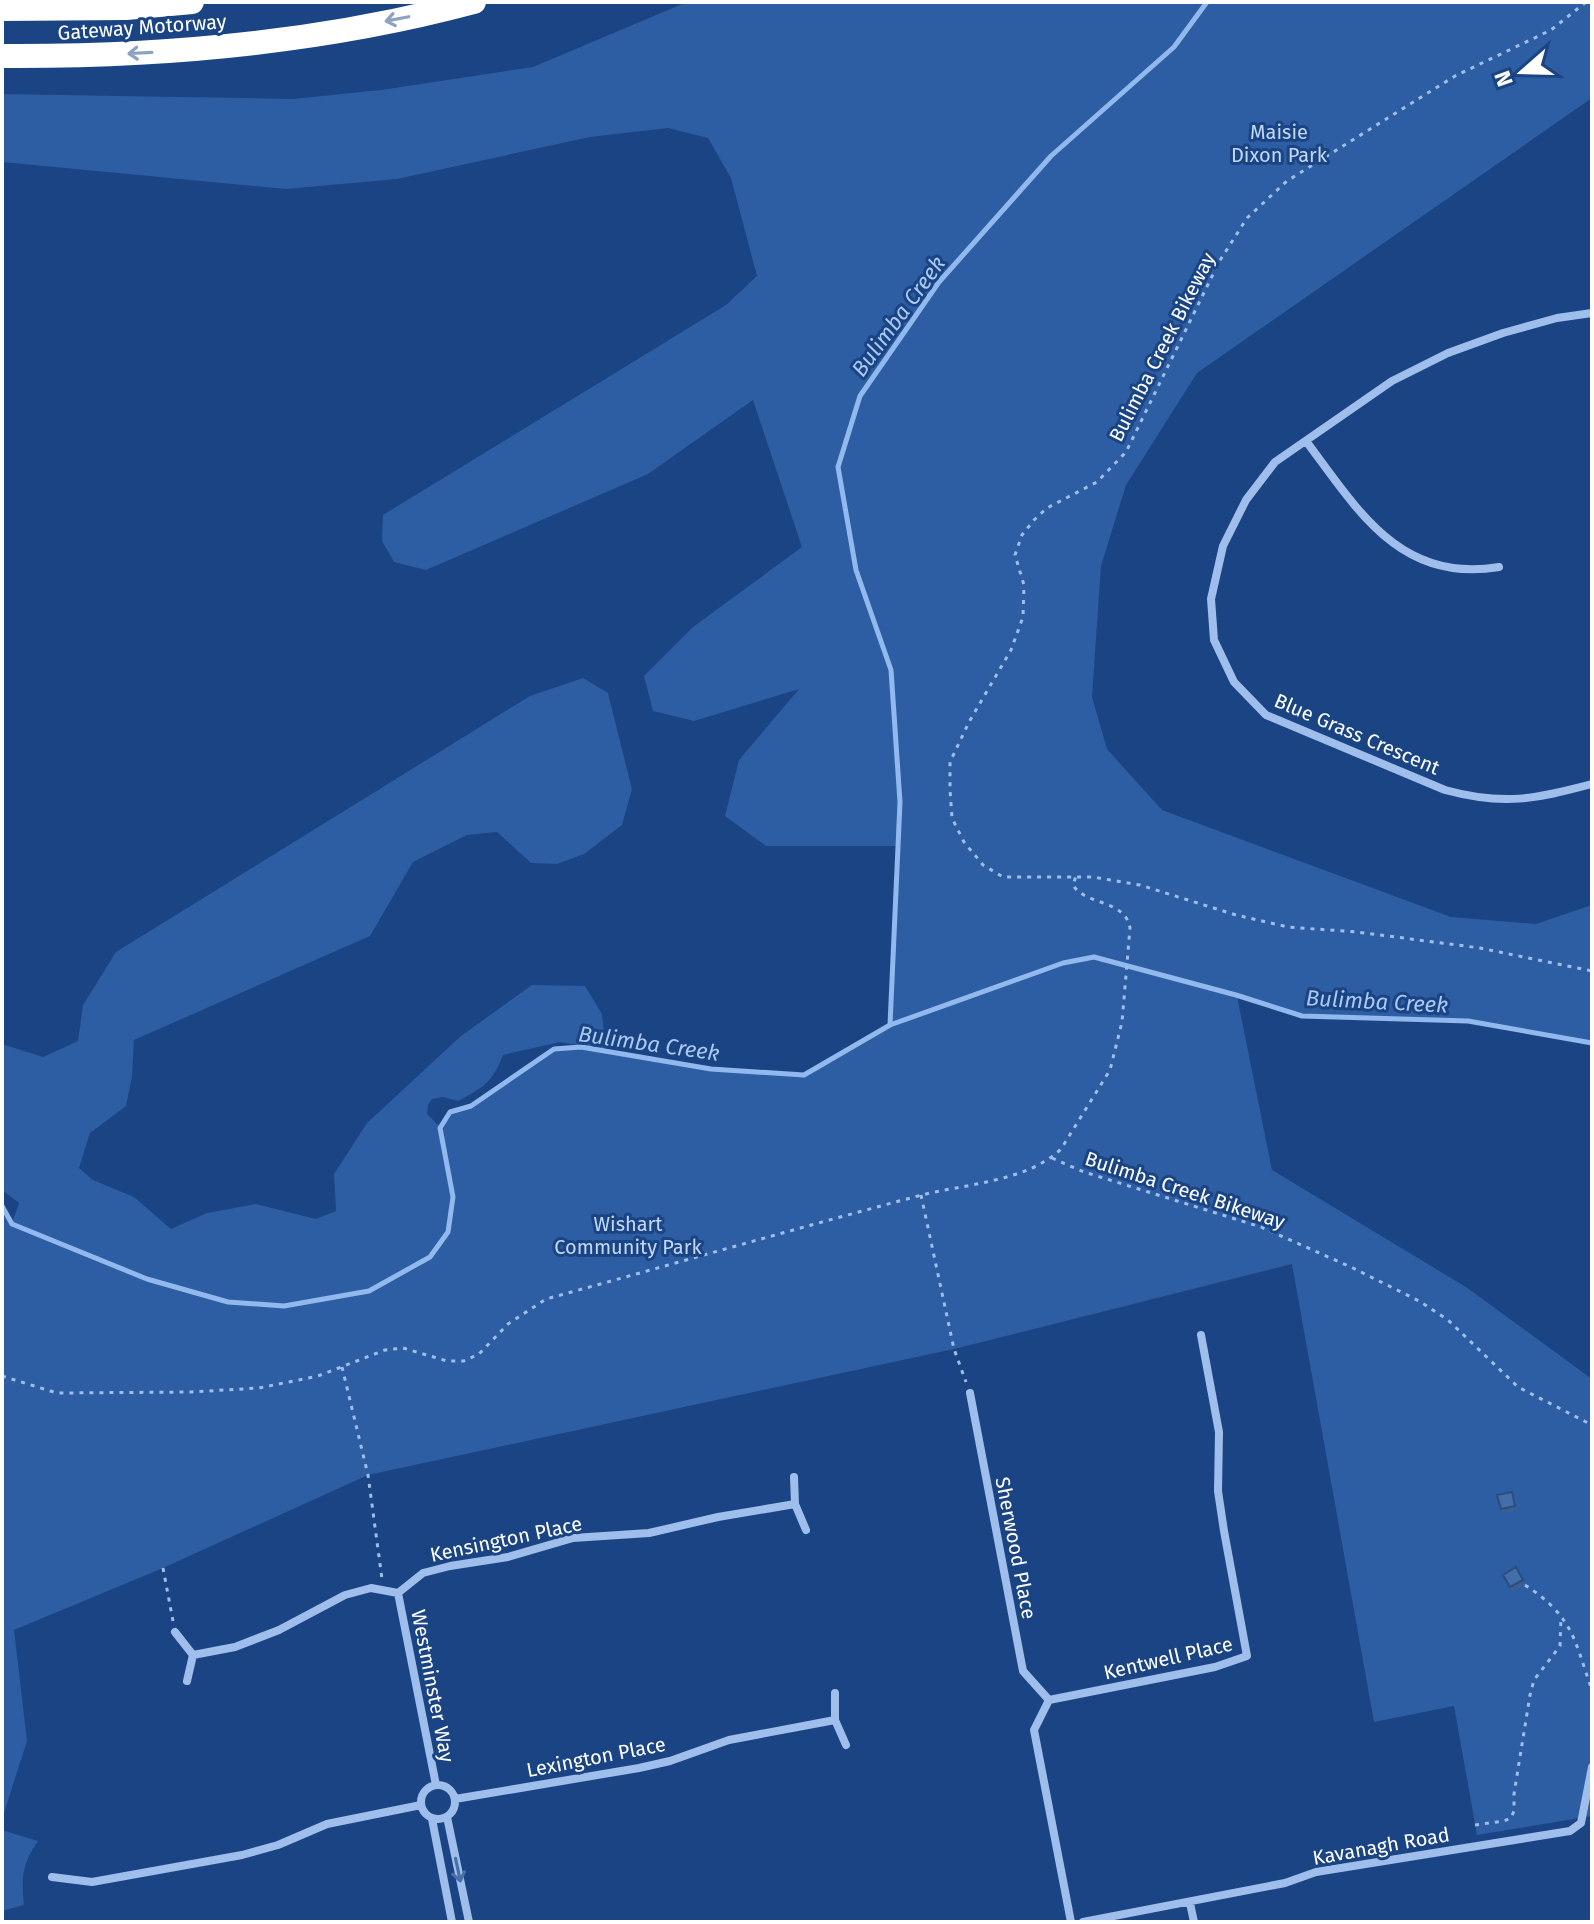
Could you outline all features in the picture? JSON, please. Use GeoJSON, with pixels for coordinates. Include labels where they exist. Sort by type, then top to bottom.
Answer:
{"type":"FeatureCollection","features":[{"type":"Feature","properties":{"kind":"highway","name":"Gateway Motorway"},"geometry":{"type":"LineString","coordinates":[[2,9],[126,8],[192,2]]}},
{"type":"Feature","properties":{"kind":"highway","name":"Gateway Motorway"},"geometry":{"type":"LineString","coordinates":[[2,56],[63,57],[237,45],[365,25],[474,2]]}},
{"type":"Feature","properties":{"kind":"street","name":"Blue Grass Crescent"},"geometry":{"type":"LineString","coordinates":[[1592,313],[1516,329],[1448,353],[1392,381],[1275,462],[1246,500],[1223,546],[1211,599],[1214,640],[1234,682],[1266,715],[1445,790],[1475,798],[1511,801],[1547,796],[1592,784]]}},
{"type":"Feature","properties":{"kind":"street"},"geometry":{"type":"LineString","coordinates":[[1306,441],[1363,517],[1385,539],[1410,555],[1436,565],[1475,571],[1499,567]]}},
{"type":"Feature","properties":{"kind":"street","name":"Kentwell Place"},"geometry":{"type":"LineString","coordinates":[[1049,1700],[1215,1667],[1247,1656],[1218,1491],[1219,1432],[1201,1335]]}},
{"type":"Feature","properties":{"kind":"street","name":"Sherwood Place"},"geometry":{"type":"LineString","coordinates":[[970,1393],[1023,1671],[1049,1700]]}},
{"type":"Feature","properties":{"kind":"street"},"geometry":{"type":"LineString","coordinates":[[794,1477],[795,1504],[806,1530]]}},
{"type":"Feature","properties":{"kind":"street","name":"Kensington Place"},"geometry":{"type":"LineString","coordinates":[[398,1593],[423,1573],[508,1557],[573,1538],[649,1533],[795,1504]]}},
{"type":"Feature","properties":{"kind":"street"},"geometry":{"type":"LineString","coordinates":[[193,1655],[235,1647],[279,1630],[345,1595],[371,1588],[398,1593]]}},
{"type":"Feature","properties":{"kind":"street","name":"Westminster Way"},"geometry":{"type":"LineString","coordinates":[[398,1593],[436,1785]]}},
{"type":"Feature","properties":{"kind":"street"},"geometry":{"type":"LineString","coordinates":[[175,1632],[193,1655]]}},
{"type":"Feature","properties":{"kind":"street"},"geometry":{"type":"LineString","coordinates":[[187,1681],[193,1655]]}},
{"type":"Feature","properties":{"kind":"street"},"geometry":{"type":"LineString","coordinates":[[835,1693],[835,1720],[846,1745]]}},
{"type":"Feature","properties":{"kind":"street"},"geometry":{"type":"LineString","coordinates":[[1049,1700],[1034,1730],[1071,1922]]}},
{"type":"Feature","properties":{"kind":"street","name":"Lexington Place"},"geometry":{"type":"LineString","coordinates":[[455,1799],[639,1768],[670,1761],[729,1740],[835,1720]]}},
{"type":"Feature","properties":{"kind":"street","name":"Kavanagh Road"},"geometry":{"type":"LineString","coordinates":[[1083,1922],[1285,1883],[1316,1872],[1570,1831],[1581,1823],[1592,1767]]}},
{"type":"Feature","properties":{"kind":"street","name":"Westminster Way"},"geometry":{"type":"LineString","coordinates":[[421,1805],[424,1792],[436,1785],[452,1791],[455,1799]]}},
{"type":"Feature","properties":{"kind":"street"},"geometry":{"type":"LineString","coordinates":[[432,1819],[447,1817],[454,1810],[455,1799]]}},
{"type":"Feature","properties":{"kind":"street"},"geometry":{"type":"LineString","coordinates":[[52,1877],[92,1882],[242,1855],[278,1845],[327,1824],[421,1805],[432,1819],[452,1922]]}},
{"type":"Feature","properties":{"kind":"street"},"geometry":{"type":"LineString","coordinates":[[447,1817],[469,1922]]}},
{"type":"Feature","properties":{"kind":"street"},"geometry":{"type":"LineString","coordinates":[[1190,1903],[1194,1922]]}},
{"type":"Feature","properties":{"kind":"path","name":"Bulimba Creek Bikeway"},"geometry":{"type":"LineString","coordinates":[[1586,2],[1551,30],[1455,76],[1287,181],[1247,218],[1219,262],[1126,452],[1097,482],[1047,508],[1022,535],[1015,555],[1024,585],[1023,617],[1011,650],[969,722],[950,762],[952,818],[964,842],[983,865],[1003,877],[1076,876],[1140,885],[1236,915],[1288,927],[1466,946],[1592,971]]}},
{"type":"Feature","properties":{"kind":"path","name":"Bulimba Creek Bikeway"},"geometry":{"type":"LineString","coordinates":[[1076,876],[1073,885],[1078,893],[1118,910],[1128,919],[1126,986],[1122,1022],[1110,1070],[1061,1149],[1052,1158],[1084,1172],[1261,1227],[1419,1301],[1448,1320],[1518,1387],[1592,1425]]}},
{"type":"Feature","properties":{"kind":"path"},"geometry":{"type":"LineString","coordinates":[[2,1376],[57,1393],[191,1392],[259,1388],[318,1376],[385,1350],[403,1348],[447,1361],[464,1361],[479,1354],[508,1324],[546,1299],[921,1195],[1030,1170],[1052,1158]]}},
{"type":"Feature","properties":{"kind":"path"},"geometry":{"type":"LineString","coordinates":[[921,1195],[954,1349],[970,1393]]}},
{"type":"Feature","properties":{"kind":"path"},"geometry":{"type":"LineString","coordinates":[[342,1367],[368,1475],[384,1591]]}},
{"type":"Feature","properties":{"kind":"path"},"geometry":{"type":"LineString","coordinates":[[163,1568],[175,1632]]}},
{"type":"Feature","properties":{"kind":"path"},"geometry":{"type":"LineString","coordinates":[[1525,1585],[1550,1604],[1573,1633],[1592,1690]]}},
{"type":"Feature","properties":{"kind":"path"},"geometry":{"type":"LineString","coordinates":[[1475,1825],[1504,1821],[1511,1818],[1514,1811],[1530,1695],[1534,1680],[1560,1646],[1561,1617]]}},
{"type":"Feature","properties":{"kind":"green space"},"geometry":{"type":"Polygon","coordinates":[[[687,2],[1592,2],[1592,98],[1197,373],[1126,485],[1101,566],[1092,697],[1107,749],[1162,810],[1451,917],[1536,924],[1592,905],[1592,1043],[1468,1021],[1302,1016],[1237,996],[1272,1170],[1466,1287],[1592,1379],[1592,1816],[1477,1835],[1454,1706],[1374,1722],[1292,1264],[954,1349],[368,1475],[163,1568],[14,1630],[27,1741],[2,1819],[2,1206],[12,1223],[19,1203],[2,1190],[2,1044],[43,1057],[78,1041],[83,1005],[116,952],[530,696],[583,678],[608,693],[632,789],[622,825],[584,854],[557,864],[531,863],[497,832],[467,835],[413,862],[370,936],[134,1040],[132,1077],[126,1106],[90,1133],[79,1168],[93,1180],[134,1197],[171,1229],[207,1213],[256,1204],[316,1219],[336,1211],[334,1174],[367,1123],[461,1036],[532,985],[585,986],[602,1014],[606,1051],[711,1069],[804,1075],[890,1025],[898,846],[766,846],[725,816],[739,760],[799,689],[694,721],[653,711],[644,676],[693,627],[802,547],[753,400],[648,474],[426,570],[394,562],[382,541],[383,515],[726,305],[757,276],[731,178],[708,138],[668,128],[590,137],[397,179],[286,189],[2,162],[2,94],[293,99],[381,90],[533,67],[687,2]],[[560,1042],[503,1055],[491,1078],[481,1088],[458,1101],[443,1097],[432,1099],[427,1114],[440,1127],[450,1112],[471,1106],[554,1049],[583,1046],[560,1042]]]}},
{"type":"Feature","properties":{"kind":"green space"},"geometry":{"type":"Polygon","coordinates":[[[2,1830],[38,1841],[24,1872],[24,1905],[2,1911],[2,1830]]]}},
{"type":"Feature","properties":{"kind":"building"},"geometry":{"type":"Polygon","coordinates":[[[1512,1492],[1515,1506],[1501,1509],[1497,1495],[1512,1492]]]}},
{"type":"Feature","properties":{"kind":"building"},"geometry":{"type":"Polygon","coordinates":[[[1516,1567],[1523,1580],[1510,1587],[1503,1575],[1516,1567]]]}},
{"type":"Feature","properties":{"kind":"waterway","name":"Bulimba Creek"},"geometry":{"type":"LineString","coordinates":[[890,1025],[900,802],[891,670],[856,570],[838,467],[860,396],[939,282],[1051,156],[1174,47],[1207,2]]}},
{"type":"Feature","properties":{"kind":"waterway","name":"Bulimba Creek"},"geometry":{"type":"LineString","coordinates":[[2,1206],[12,1224],[147,1279],[228,1302],[284,1306],[369,1291],[430,1257],[448,1232],[453,1197],[440,1128],[450,1112],[471,1106],[554,1049],[581,1047],[711,1069],[804,1075],[890,1025],[1063,963],[1094,957],[1302,1016],[1468,1021],[1592,1043]]}},
{"type":"Feature","properties":{"kind":"park label","name":"Maisie Dixon Park"},"geometry":{"type":"Point","coordinates":[1279,144]}},
{"type":"Feature","properties":{"kind":"park label","name":"Wishart Community Park"},"geometry":{"type":"Point","coordinates":[628,1236]}}]}
